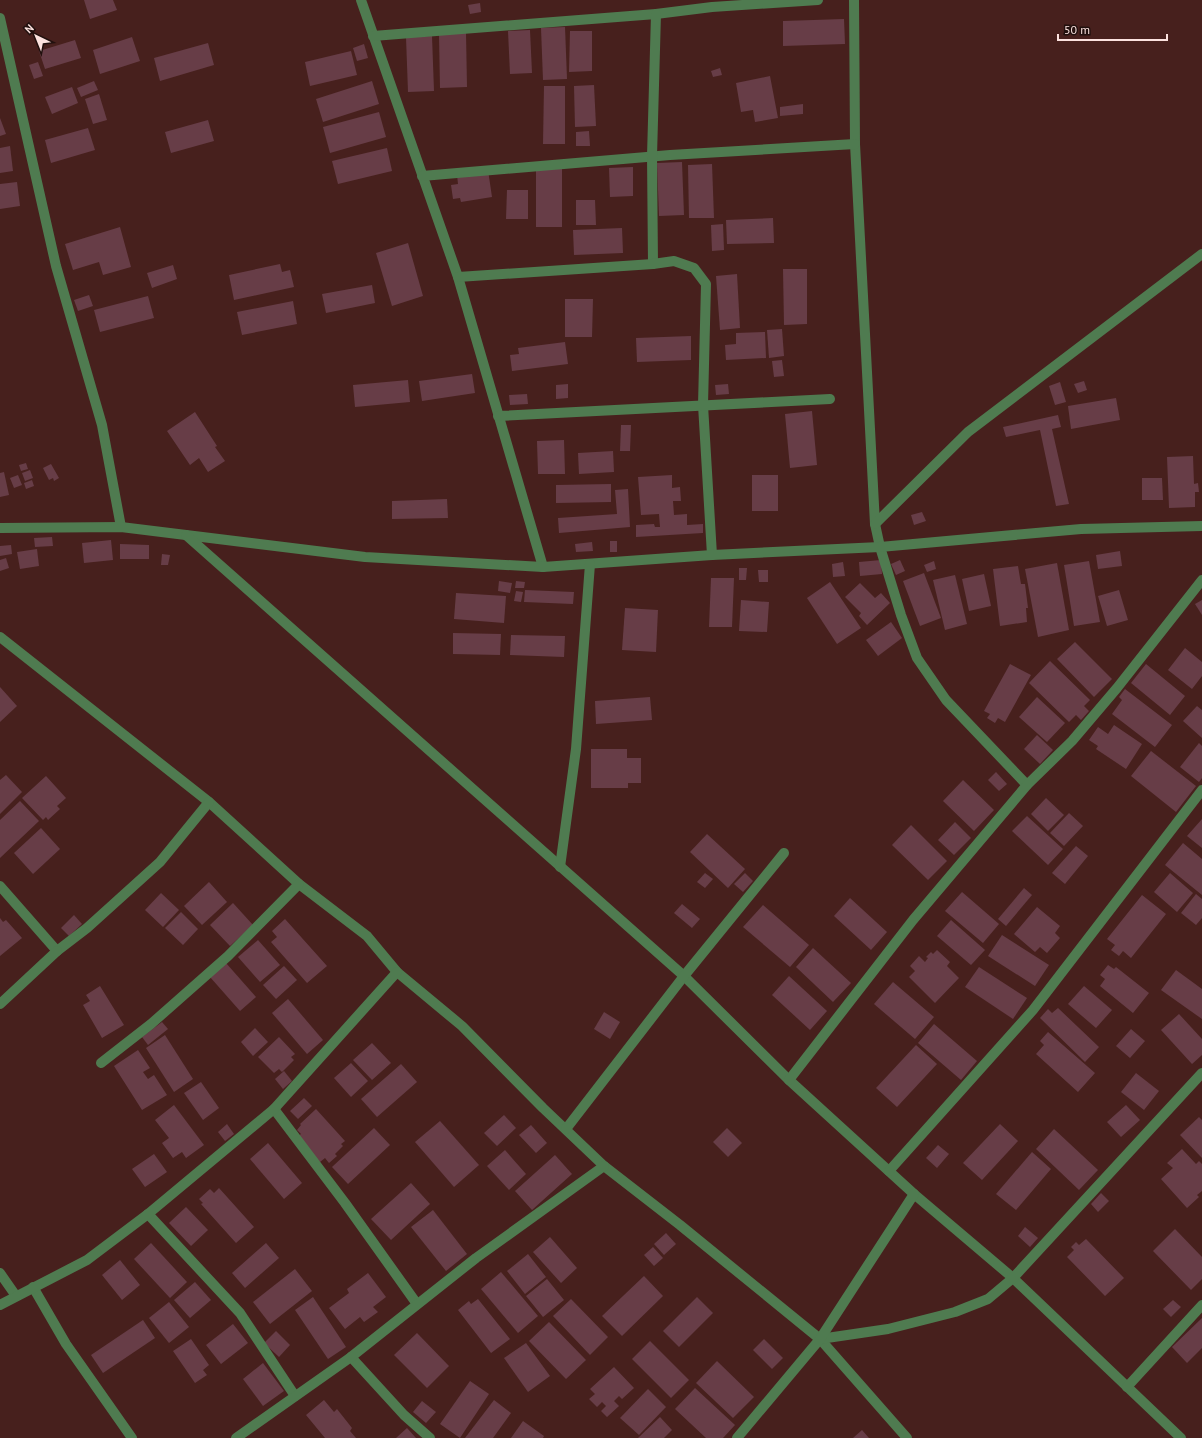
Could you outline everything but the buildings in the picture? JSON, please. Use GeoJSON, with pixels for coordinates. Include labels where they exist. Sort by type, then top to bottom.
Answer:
{"type":"FeatureCollection","features":[{"type":"Feature","properties":{"kind":"street"},"geometry":{"type":"LineString","coordinates":[[361,0],[458,277],[543,567]]}},
{"type":"Feature","properties":{"kind":"street"},"geometry":{"type":"LineString","coordinates":[[374,36],[656,14],[712,7],[818,0]]}},
{"type":"Feature","properties":{"kind":"street"},"geometry":{"type":"LineString","coordinates":[[854,0],[856,144],[875,524],[880,547],[901,615],[918,658],[946,700],[1027,785]]}},
{"type":"Feature","properties":{"kind":"street"},"geometry":{"type":"LineString","coordinates":[[653,264],[652,156],[656,14]]}},
{"type":"Feature","properties":{"kind":"street"},"geometry":{"type":"LineString","coordinates":[[0,18],[56,266],[102,425],[121,527]]}},
{"type":"Feature","properties":{"kind":"street"},"geometry":{"type":"LineString","coordinates":[[422,176],[652,156],[856,144]]}},
{"type":"Feature","properties":{"kind":"street"},"geometry":{"type":"LineString","coordinates":[[875,524],[968,432],[1202,254]]}},
{"type":"Feature","properties":{"kind":"street"},"geometry":{"type":"LineString","coordinates":[[458,277],[653,264],[674,261],[694,268],[706,284],[703,405],[712,555]]}},
{"type":"Feature","properties":{"kind":"street"},"geometry":{"type":"LineString","coordinates":[[498,416],[830,399]]}},
{"type":"Feature","properties":{"kind":"street"},"geometry":{"type":"LineString","coordinates":[[0,528],[121,527],[366,558],[543,567],[712,555],[880,547],[1081,529],[1202,526]]}},
{"type":"Feature","properties":{"kind":"street"},"geometry":{"type":"LineString","coordinates":[[186,535],[684,976],[789,1080],[914,1194],[1013,1278],[1181,1438]]}},
{"type":"Feature","properties":{"kind":"street"},"geometry":{"type":"LineString","coordinates":[[560,867],[576,749],[590,564]]}},
{"type":"Feature","properties":{"kind":"street"},"geometry":{"type":"LineString","coordinates":[[789,1080],[913,920],[1027,785],[1072,741],[1117,688],[1202,580]]}},
{"type":"Feature","properties":{"kind":"street"},"geometry":{"type":"LineString","coordinates":[[0,637],[209,802],[299,884],[367,936],[397,972],[462,1026],[604,1166],[680,1225],[820,1339],[907,1438]]}},
{"type":"Feature","properties":{"kind":"street"},"geometry":{"type":"LineString","coordinates":[[889,1171],[1033,1010],[1202,790]]}},
{"type":"Feature","properties":{"kind":"street"},"geometry":{"type":"LineString","coordinates":[[0,1004],[57,951],[87,928],[160,862],[209,802]]}},
{"type":"Feature","properties":{"kind":"street"},"geometry":{"type":"LineString","coordinates":[[566,1129],[684,976],[784,853]]}},
{"type":"Feature","properties":{"kind":"street"},"geometry":{"type":"LineString","coordinates":[[102,1063],[151,1024],[228,956],[299,884]]}},
{"type":"Feature","properties":{"kind":"street"},"geometry":{"type":"LineString","coordinates":[[0,886],[57,951]]}},
{"type":"Feature","properties":{"kind":"street"},"geometry":{"type":"LineString","coordinates":[[0,1305],[87,1260],[148,1214],[274,1109],[397,972]]}},
{"type":"Feature","properties":{"kind":"street"},"geometry":{"type":"LineString","coordinates":[[820,1339],[888,1329],[955,1312],[988,1299],[1013,1278],[1202,1073]]}},
{"type":"Feature","properties":{"kind":"street"},"geometry":{"type":"LineString","coordinates":[[274,1109],[345,1203],[417,1304]]}},
{"type":"Feature","properties":{"kind":"street"},"geometry":{"type":"LineString","coordinates":[[236,1438],[350,1357],[476,1258],[604,1166]]}},
{"type":"Feature","properties":{"kind":"street"},"geometry":{"type":"LineString","coordinates":[[738,1438],[820,1339],[914,1194]]}},
{"type":"Feature","properties":{"kind":"street"},"geometry":{"type":"LineString","coordinates":[[148,1214],[240,1313],[295,1396]]}},
{"type":"Feature","properties":{"kind":"street"},"geometry":{"type":"LineString","coordinates":[[0,1273],[16,1296]]}},
{"type":"Feature","properties":{"kind":"street"},"geometry":{"type":"LineString","coordinates":[[33,1287],[66,1344],[132,1438]]}},
{"type":"Feature","properties":{"kind":"street"},"geometry":{"type":"LineString","coordinates":[[1127,1387],[1202,1305]]}},
{"type":"Feature","properties":{"kind":"street"},"geometry":{"type":"LineString","coordinates":[[350,1357],[404,1415],[430,1438]]}}]}
